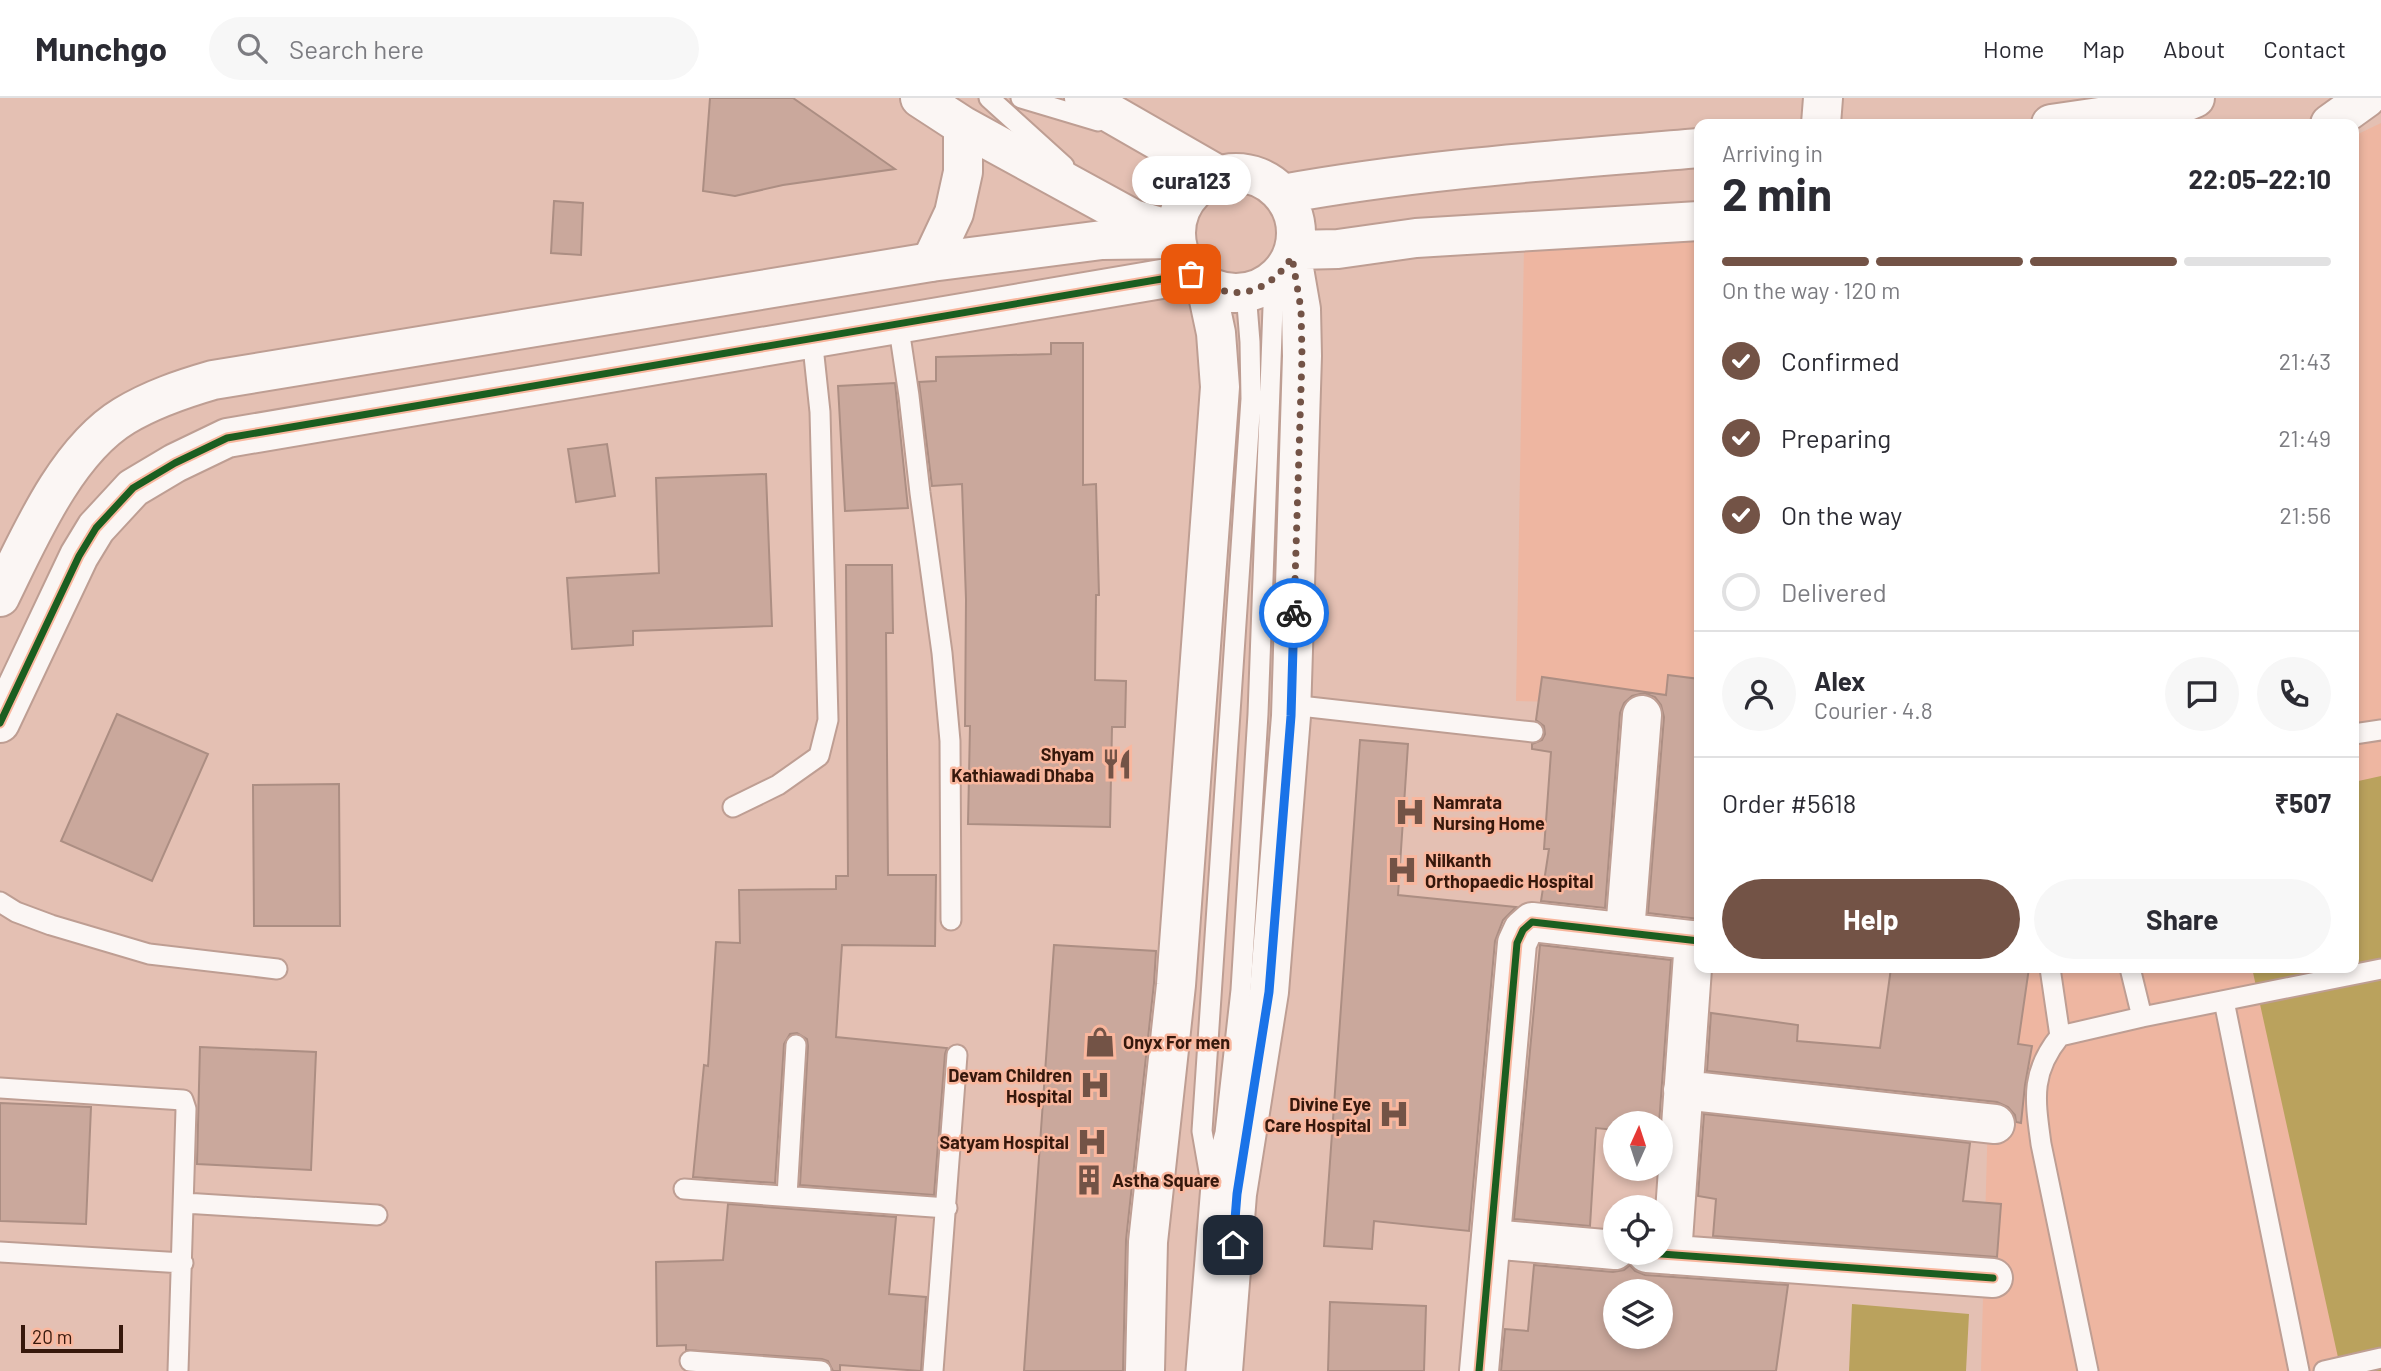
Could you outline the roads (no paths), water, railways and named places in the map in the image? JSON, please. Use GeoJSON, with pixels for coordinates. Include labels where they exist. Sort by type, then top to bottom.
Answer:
{"type":"FeatureCollection","features":[{"type":"Feature","properties":{"kind":"street"},"geometry":{"type":"LineString","coordinates":[[920,98],[963,126],[1112,208],[1175,235]]}},
{"type":"Feature","properties":{"kind":"street"},"geometry":{"type":"LineString","coordinates":[[1084,98],[1218,175]]}},
{"type":"Feature","properties":{"kind":"street"},"geometry":{"type":"LineString","coordinates":[[1821,119],[1822,98]]}},
{"type":"Feature","properties":{"kind":"street"},"geometry":{"type":"LineString","coordinates":[[2086,119],[2176,106],[2195,98]]}},
{"type":"Feature","properties":{"kind":"street"},"geometry":{"type":"LineString","coordinates":[[2337,119],[2366,98]]}},
{"type":"Feature","properties":{"kind":"street"},"geometry":{"type":"LineString","coordinates":[[931,262],[954,213],[962,172],[963,126]]}},
{"type":"Feature","properties":{"kind":"street"},"geometry":{"type":"LineString","coordinates":[[1283,194],[1358,180],[1436,171],[1694,148]]}},
{"type":"Feature","properties":{"kind":"street"},"geometry":{"type":"LineString","coordinates":[[1145,1371],[1148,1242],[1176,985],[1220,387],[1216,333],[1199,280],[1180,257],[1175,235],[1177,217],[1185,198],[1200,184],[1218,175],[1237,172],[1257,176],[1275,186],[1283,194],[1296,218],[1297,238],[1277,270]]}},
{"type":"Feature","properties":{"kind":"street"},"geometry":{"type":"LineString","coordinates":[[0,723],[79,556],[96,528],[133,488],[174,463],[228,438],[898,322],[1199,280],[1226,293],[1277,270],[1338,249],[1416,238],[1694,221]]}},
{"type":"Feature","properties":{"kind":"street"},"geometry":{"type":"LineString","coordinates":[[0,597],[10,554],[86,448],[121,417],[162,396],[214,380],[931,262],[1102,240],[1175,235]]}},
{"type":"Feature","properties":{"kind":"street"},"geometry":{"type":"LineString","coordinates":[[1223,1371],[1237,1194],[1269,992],[1291,705],[1302,356],[1301,309],[1277,270]]}},
{"type":"Feature","properties":{"kind":"street"},"geometry":{"type":"LineString","coordinates":[[713,298],[722,352]]}},
{"type":"Feature","properties":{"kind":"street"},"geometry":{"type":"LineString","coordinates":[[1625,932],[1642,715]]}},
{"type":"Feature","properties":{"kind":"street"},"geometry":{"type":"LineString","coordinates":[[1479,1371],[1517,943],[1523,930],[1532,922],[1694,941]]}},
{"type":"Feature","properties":{"kind":"street"},"geometry":{"type":"LineString","coordinates":[[1668,1195],[1683,1090],[1694,973]]}},
{"type":"Feature","properties":{"kind":"street"},"geometry":{"type":"LineString","coordinates":[[1683,1090],[1995,1124]]}},
{"type":"Feature","properties":{"kind":"street"},"geometry":{"type":"LineString","coordinates":[[1491,1240],[1603,1249]]}},
{"type":"Feature","properties":{"kind":"street"},"geometry":{"type":"LineString","coordinates":[[1673,1255],[1993,1278]]}},
{"type":"Feature","properties":{"kind":"lane"},"geometry":{"type":"LineString","coordinates":[[989,98],[1112,208]]}},
{"type":"Feature","properties":{"kind":"lane"},"geometry":{"type":"LineString","coordinates":[[1021,98],[1141,133]]}},
{"type":"Feature","properties":{"kind":"lane"},"geometry":{"type":"LineString","coordinates":[[1196,1371],[1211,1185],[1225,1133],[1241,990],[1258,719],[1277,270]]}},
{"type":"Feature","properties":{"kind":"lane"},"geometry":{"type":"LineString","coordinates":[[1211,1185],[1202,1131],[1251,399],[1250,342],[1277,270]]}},
{"type":"Feature","properties":{"kind":"lane"},"geometry":{"type":"LineString","coordinates":[[898,322],[942,653],[950,741],[951,920]]}},
{"type":"Feature","properties":{"kind":"lane"},"geometry":{"type":"LineString","coordinates":[[733,807],[778,785],[819,756],[828,720],[820,412],[812,337]]}},
{"type":"Feature","properties":{"kind":"lane"},"geometry":{"type":"LineString","coordinates":[[1291,705],[1533,732]]}},
{"type":"Feature","properties":{"kind":"lane"},"geometry":{"type":"LineString","coordinates":[[2359,733],[2381,730]]}},
{"type":"Feature","properties":{"kind":"lane"},"geometry":{"type":"LineString","coordinates":[[0,902],[16,912],[51,925],[149,954],[277,969]]}},
{"type":"Feature","properties":{"kind":"lane"},"geometry":{"type":"LineString","coordinates":[[2088,1371],[2041,1143],[2036,1081],[2045,1056],[2060,1036],[2381,969]]}},
{"type":"Feature","properties":{"kind":"lane"},"geometry":{"type":"LineString","coordinates":[[2051,973],[2060,1036]]}},
{"type":"Feature","properties":{"kind":"lane"},"geometry":{"type":"LineString","coordinates":[[2131,973],[2142,1017]]}},
{"type":"Feature","properties":{"kind":"lane"},"geometry":{"type":"LineString","coordinates":[[2224,1000],[2299,1371]]}},
{"type":"Feature","properties":{"kind":"lane"},"geometry":{"type":"LineString","coordinates":[[787,1196],[796,1045]]}},
{"type":"Feature","properties":{"kind":"lane"},"geometry":{"type":"LineString","coordinates":[[933,1371],[957,1055]]}},
{"type":"Feature","properties":{"kind":"lane"},"geometry":{"type":"LineString","coordinates":[[0,1087],[183,1100],[186,1109],[178,1371]]}},
{"type":"Feature","properties":{"kind":"lane"},"geometry":{"type":"LineString","coordinates":[[684,1189],[947,1208]]}},
{"type":"Feature","properties":{"kind":"lane"},"geometry":{"type":"LineString","coordinates":[[184,1203],[377,1214]]}},
{"type":"Feature","properties":{"kind":"lane"},"geometry":{"type":"LineString","coordinates":[[0,1252],[183,1263]]}},
{"type":"Feature","properties":{"kind":"lane"},"geometry":{"type":"LineString","coordinates":[[2324,1371],[2381,1358]]}},
{"type":"Feature","properties":{"kind":"lane"},"geometry":{"type":"LineString","coordinates":[[690,1361],[821,1371]]}},
{"type":"Feature","properties":{"kind":"place","name":"cura123"},"geometry":{"type":"Point","coordinates":[1191,274]}},
{"type":"Feature","properties":{"kind":"place","name":"Shyam Kathiawadi Dhaba"},"geometry":{"type":"Point","coordinates":[1117,764]}},
{"type":"Feature","properties":{"kind":"place","name":"Namrata Nursing Home"},"geometry":{"type":"Point","coordinates":[1410,812]}},
{"type":"Feature","properties":{"kind":"place","name":"Nilkanth Orthopaedic Hospital"},"geometry":{"type":"Point","coordinates":[1402,870]}},
{"type":"Feature","properties":{"kind":"place","name":"Onyx For men"},"geometry":{"type":"Point","coordinates":[1100,1042]}},
{"type":"Feature","properties":{"kind":"place","name":"Devam Children Hospital"},"geometry":{"type":"Point","coordinates":[1095,1085]}},
{"type":"Feature","properties":{"kind":"place","name":"Divine Eye Care Hospital"},"geometry":{"type":"Point","coordinates":[1394,1114]}},
{"type":"Feature","properties":{"kind":"place","name":"Satyam Hospital"},"geometry":{"type":"Point","coordinates":[1092,1142]}},
{"type":"Feature","properties":{"kind":"place","name":"Astha Square"},"geometry":{"type":"Point","coordinates":[1089,1180]}}]}
